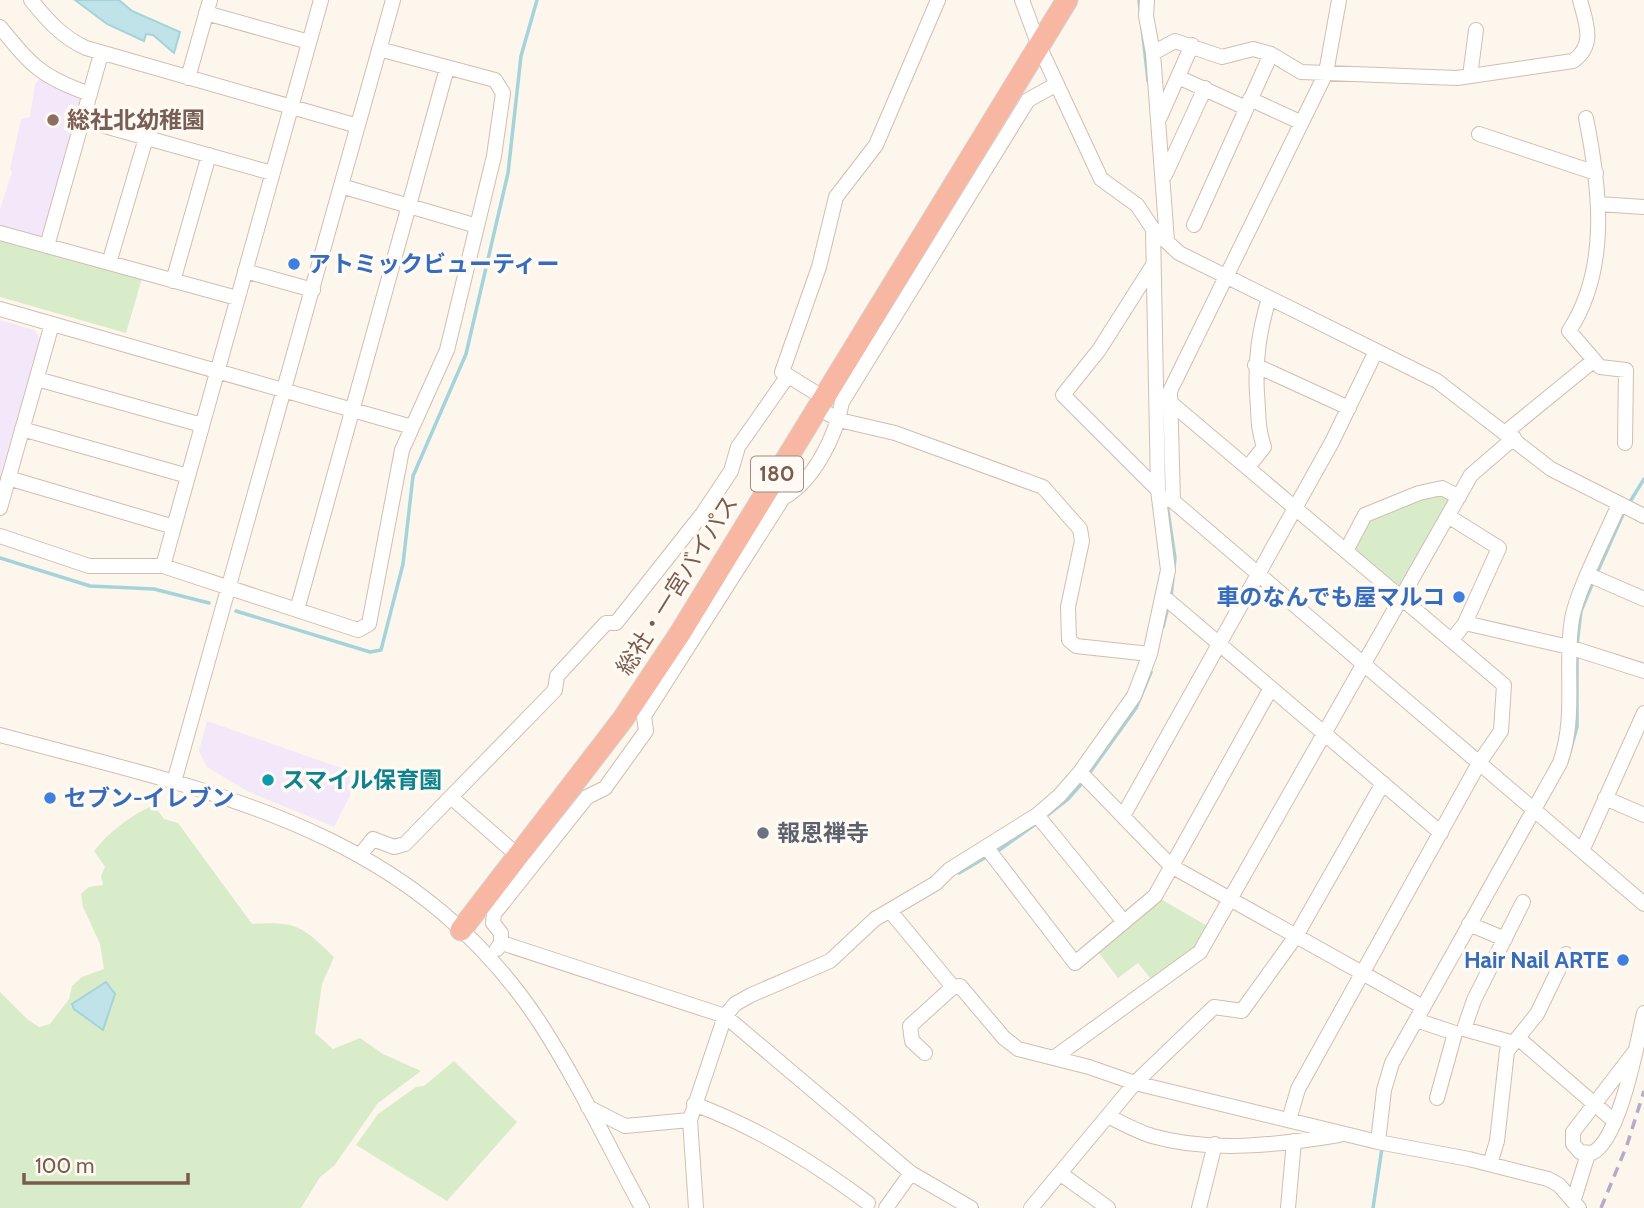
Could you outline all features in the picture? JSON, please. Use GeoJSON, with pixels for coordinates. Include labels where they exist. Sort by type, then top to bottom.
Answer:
{"type":"FeatureCollection","features":[{"type":"Feature","properties":{"kind":"highway","name":"総社・一宮バイパス"},"geometry":{"type":"LineString","coordinates":[[461,930],[525,862],[679,635],[1067,0]]}},
{"type":"Feature","properties":{"kind":"street"},"geometry":{"type":"LineString","coordinates":[[32,0],[67,39],[101,54],[358,126]]}},
{"type":"Feature","properties":{"kind":"street"},"geometry":{"type":"LineString","coordinates":[[163,566],[321,0]]}},
{"type":"Feature","properties":{"kind":"street"},"geometry":{"type":"LineString","coordinates":[[174,782],[393,0]]}},
{"type":"Feature","properties":{"kind":"street"},"geometry":{"type":"LineString","coordinates":[[938,0],[876,145],[836,197],[819,267],[782,372],[839,420],[895,433],[1043,487],[1080,529],[1082,541],[1068,607],[1069,640],[1076,646],[1150,654]]}},
{"type":"Feature","properties":{"kind":"street"},"geometry":{"type":"LineString","coordinates":[[1022,0],[1039,46],[1101,179],[1131,200],[1179,253],[1437,381],[1551,469],[1644,516]]}},
{"type":"Feature","properties":{"kind":"street"},"geometry":{"type":"LineString","coordinates":[[696,1208],[690,1120],[725,1016],[735,1004],[751,995],[830,961],[868,925],[991,853],[1040,818],[1059,796],[1084,776],[1134,696],[1150,654],[1168,600],[1168,570],[1153,265],[1160,235],[1165,176],[1153,53],[1146,16],[1147,0]]}},
{"type":"Feature","properties":{"kind":"street"},"geometry":{"type":"LineString","coordinates":[[1165,497],[1170,391],[1326,73],[1339,0]]}},
{"type":"Feature","properties":{"kind":"street"},"geometry":{"type":"LineString","coordinates":[[1153,53],[1175,41],[1222,57],[1252,49],[1271,54],[1301,72],[1470,76],[1573,61],[1582,55],[1589,37],[1580,0]]}},
{"type":"Feature","properties":{"kind":"street"},"geometry":{"type":"LineString","coordinates":[[188,78],[208,6],[309,42]]}},
{"type":"Feature","properties":{"kind":"street"},"geometry":{"type":"LineString","coordinates":[[1470,76],[1476,30]]}},
{"type":"Feature","properties":{"kind":"street"},"geometry":{"type":"LineString","coordinates":[[3,35],[37,70],[60,84],[90,94]]}},
{"type":"Feature","properties":{"kind":"street"},"geometry":{"type":"LineString","coordinates":[[1159,120],[1192,45]]}},
{"type":"Feature","properties":{"kind":"street"},"geometry":{"type":"LineString","coordinates":[[0,536],[89,566],[163,566],[358,630],[369,624],[402,450],[447,350],[494,156],[503,93],[495,80],[379,49]]}},
{"type":"Feature","properties":{"kind":"street"},"geometry":{"type":"LineString","coordinates":[[47,246],[101,54]]}},
{"type":"Feature","properties":{"kind":"street"},"geometry":{"type":"LineString","coordinates":[[1195,225],[1271,54]]}},
{"type":"Feature","properties":{"kind":"street"},"geometry":{"type":"LineString","coordinates":[[296,610],[447,68]]}},
{"type":"Feature","properties":{"kind":"street"},"geometry":{"type":"LineString","coordinates":[[1178,77],[1300,122]]}},
{"type":"Feature","properties":{"kind":"street"},"geometry":{"type":"LineString","coordinates":[[489,958],[501,943],[501,933],[493,918],[525,862],[587,796],[606,788],[646,731],[644,716],[783,498],[797,490],[838,427],[842,402],[1028,100],[1057,84]]}},
{"type":"Feature","properties":{"kind":"street"},"geometry":{"type":"LineString","coordinates":[[1165,176],[1205,88]]}},
{"type":"Feature","properties":{"kind":"street"},"geometry":{"type":"LineString","coordinates":[[1586,118],[1596,173],[1598,204],[1594,278],[1584,307],[1569,331],[1600,367],[1626,370],[1625,443]]}},
{"type":"Feature","properties":{"kind":"street"},"geometry":{"type":"LineString","coordinates":[[83,120],[272,173]]}},
{"type":"Feature","properties":{"kind":"street"},"geometry":{"type":"LineString","coordinates":[[1479,134],[1596,173]]}},
{"type":"Feature","properties":{"kind":"street"},"geometry":{"type":"LineString","coordinates":[[109,263],[146,138]]}},
{"type":"Feature","properties":{"kind":"street"},"geometry":{"type":"LineString","coordinates":[[173,281],[209,155]]}},
{"type":"Feature","properties":{"kind":"street"},"geometry":{"type":"LineString","coordinates":[[341,186],[477,226]]}},
{"type":"Feature","properties":{"kind":"street"},"geometry":{"type":"LineString","coordinates":[[1598,204],[1644,207]]}},
{"type":"Feature","properties":{"kind":"street"},"geometry":{"type":"LineString","coordinates":[[0,233],[237,298]]}},
{"type":"Feature","properties":{"kind":"street"},"geometry":{"type":"LineString","coordinates":[[1153,265],[1099,351],[1063,395],[1165,497],[1644,904]]}},
{"type":"Feature","properties":{"kind":"street"},"geometry":{"type":"LineString","coordinates":[[245,271],[313,290]]}},
{"type":"Feature","properties":{"kind":"street"},"geometry":{"type":"LineString","coordinates":[[1248,467],[1264,447],[1257,427],[1255,365],[1256,341],[1269,298]]}},
{"type":"Feature","properties":{"kind":"street"},"geometry":{"type":"LineString","coordinates":[[0,309],[412,426]]}},
{"type":"Feature","properties":{"kind":"street"},"geometry":{"type":"LineString","coordinates":[[0,508],[52,324]]}},
{"type":"Feature","properties":{"kind":"street"},"geometry":{"type":"LineString","coordinates":[[1123,816],[1296,506],[1349,408],[1376,351]]}},
{"type":"Feature","properties":{"kind":"street"},"geometry":{"type":"LineString","coordinates":[[1055,1057],[1200,952],[1471,475],[1510,435],[1593,361]]}},
{"type":"Feature","properties":{"kind":"street"},"geometry":{"type":"LineString","coordinates":[[1255,365],[1349,408]]}},
{"type":"Feature","properties":{"kind":"street"},"geometry":{"type":"LineString","coordinates":[[361,854],[373,839],[394,847],[405,844],[555,690],[557,676],[606,622],[616,623],[672,554],[731,471],[738,447],[787,377]]}},
{"type":"Feature","properties":{"kind":"street"},"geometry":{"type":"LineString","coordinates":[[37,379],[202,425]]}},
{"type":"Feature","properties":{"kind":"street"},"geometry":{"type":"LineString","coordinates":[[1171,403],[1296,506],[1504,685],[1501,731],[1479,763],[1360,973],[1298,1089],[1289,1120]]}},
{"type":"Feature","properties":{"kind":"street"},"geometry":{"type":"LineString","coordinates":[[22,429],[188,476]]}},
{"type":"Feature","properties":{"kind":"street"},"geometry":{"type":"LineString","coordinates":[[8,478],[174,527]]}},
{"type":"Feature","properties":{"kind":"street"},"geometry":{"type":"LineString","coordinates":[[1346,551],[1365,515],[1419,493],[1442,488],[1459,497]]}},
{"type":"Feature","properties":{"kind":"street"},"geometry":{"type":"LineString","coordinates":[[1381,1143],[1386,1076],[1469,924],[1537,813],[1560,763],[1568,741],[1571,716],[1569,647],[1573,615],[1619,504]]}},
{"type":"Feature","properties":{"kind":"street"},"geometry":{"type":"LineString","coordinates":[[1448,516],[1499,548],[1465,623],[1452,640]]}},
{"type":"Feature","properties":{"kind":"street"},"geometry":{"type":"LineString","coordinates":[[1589,575],[1644,598]]}},
{"type":"Feature","properties":{"kind":"street"},"geometry":{"type":"LineString","coordinates":[[1168,600],[1441,833]]}},
{"type":"Feature","properties":{"kind":"street"},"geometry":{"type":"LineString","coordinates":[[1465,623],[1569,647],[1644,671]]}},
{"type":"Feature","properties":{"kind":"street"},"geometry":{"type":"LineString","coordinates":[[991,853],[1075,962],[1155,896],[1271,688]]}},
{"type":"Feature","properties":{"kind":"street"},"geometry":{"type":"LineString","coordinates":[[1582,851],[1644,713]]}},
{"type":"Feature","properties":{"kind":"street"},"geometry":{"type":"LineString","coordinates":[[0,735],[174,782],[289,819],[361,854],[412,888],[489,958],[539,1022],[642,1208]]}},
{"type":"Feature","properties":{"kind":"street"},"geometry":{"type":"LineString","coordinates":[[1084,776],[1171,866],[1360,973],[1455,1033],[1437,1098]]}},
{"type":"Feature","properties":{"kind":"street"},"geometry":{"type":"LineString","coordinates":[[1031,1208],[1135,1083],[1214,1007],[1242,1011],[1296,936],[1383,783]]}},
{"type":"Feature","properties":{"kind":"street"},"geometry":{"type":"LineString","coordinates":[[452,798],[525,862]]}},
{"type":"Feature","properties":{"kind":"street"},"geometry":{"type":"LineString","coordinates":[[1605,799],[1644,815]]}},
{"type":"Feature","properties":{"kind":"street"},"geometry":{"type":"LineString","coordinates":[[1040,818],[1124,922]]}},
{"type":"Feature","properties":{"kind":"street"},"geometry":{"type":"LineString","coordinates":[[1523,902],[1474,1000],[1464,1029],[1516,1040],[1596,1103],[1613,1120]]}},
{"type":"Feature","properties":{"kind":"street"},"geometry":{"type":"LineString","coordinates":[[890,911],[953,987]]}},
{"type":"Feature","properties":{"kind":"street"},"geometry":{"type":"LineString","coordinates":[[1469,924],[1505,939]]}},
{"type":"Feature","properties":{"kind":"street"},"geometry":{"type":"LineString","coordinates":[[501,943],[725,1016],[911,1173],[971,1208]]}},
{"type":"Feature","properties":{"kind":"street"},"geometry":{"type":"LineString","coordinates":[[1490,1164],[1497,1141],[1507,1051],[1537,1014],[1566,954]]}},
{"type":"Feature","properties":{"kind":"street"},"geometry":{"type":"LineString","coordinates":[[925,1053],[912,1041],[910,1026],[953,987],[960,986],[1004,1038],[1018,1049],[1055,1057],[1135,1083],[1381,1143],[1490,1164],[1548,1179],[1576,1203],[1588,1154]]}},
{"type":"Feature","properties":{"kind":"street"},"geometry":{"type":"LineString","coordinates":[[1588,1154],[1602,1146],[1630,1081],[1644,1013]]}},
{"type":"Feature","properties":{"kind":"street"},"geometry":{"type":"LineString","coordinates":[[1588,1154],[1577,1149],[1572,1136],[1636,1050]]}},
{"type":"Feature","properties":{"kind":"street"},"geometry":{"type":"LineString","coordinates":[[697,1105],[739,1121],[783,1145],[869,1206]]}},
{"type":"Feature","properties":{"kind":"street"},"geometry":{"type":"LineString","coordinates":[[587,1106],[625,1126],[690,1120]]}},
{"type":"Feature","properties":{"kind":"street"},"geometry":{"type":"LineString","coordinates":[[1108,1116],[1155,1137],[1215,1144],[1294,1141],[1345,1134]]}},
{"type":"Feature","properties":{"kind":"street"},"geometry":{"type":"LineString","coordinates":[[1288,1208],[1294,1141]]}},
{"type":"Feature","properties":{"kind":"street"},"geometry":{"type":"LineString","coordinates":[[1199,1208],[1215,1144]]}},
{"type":"Feature","properties":{"kind":"street"},"geometry":{"type":"LineString","coordinates":[[886,1208],[911,1173]]}},
{"type":"Feature","properties":{"kind":"street"},"geometry":{"type":"LineString","coordinates":[[1061,1174],[1108,1208]]}},
{"type":"Feature","properties":{"kind":"shaded area"},"geometry":{"type":"Polygon","coordinates":[[[40,78],[79,95],[82,100],[44,234],[38,237],[0,227],[0,209],[12,172],[10,170],[21,119],[30,117],[35,84],[40,78]]]}},
{"type":"Feature","properties":{"kind":"shaded area"},"geometry":{"type":"Polygon","coordinates":[[[0,320],[35,330],[40,338],[0,477],[0,320]]]}},
{"type":"Feature","properties":{"kind":"shaded area"},"geometry":{"type":"Polygon","coordinates":[[[207,721],[350,771],[350,796],[334,827],[247,791],[207,767],[199,751],[207,721]]]}},
{"type":"Feature","properties":{"kind":"green space"},"geometry":{"type":"Polygon","coordinates":[[[0,237],[142,278],[126,333],[0,297],[0,237]]]}},
{"type":"Feature","properties":{"kind":"green space"},"geometry":{"type":"Polygon","coordinates":[[[1440,491],[1452,501],[1403,584],[1398,585],[1353,548],[1369,517],[1440,491]]]}},
{"type":"Feature","properties":{"kind":"green space"},"geometry":{"type":"Polygon","coordinates":[[[154,805],[164,819],[178,823],[252,924],[279,924],[298,928],[314,938],[334,957],[322,984],[315,1033],[333,1049],[360,1038],[383,1054],[421,1071],[378,1103],[334,1166],[320,1177],[301,1208],[0,1208],[0,992],[39,1027],[50,1024],[69,999],[72,986],[82,977],[104,969],[100,944],[83,907],[81,894],[89,887],[103,885],[101,876],[105,867],[94,851],[121,824],[154,805]]]}},
{"type":"Feature","properties":{"kind":"green space"},"geometry":{"type":"Polygon","coordinates":[[[1159,898],[1209,927],[1195,951],[1155,984],[1138,963],[1118,978],[1096,949],[1159,898]]]}},
{"type":"Feature","properties":{"kind":"green space"},"geometry":{"type":"Polygon","coordinates":[[[454,1061],[517,1122],[447,1201],[356,1145],[378,1114],[416,1087],[424,1086],[454,1061]]]}},
{"type":"Feature","properties":{"kind":"water"},"geometry":{"type":"Polygon","coordinates":[[[75,0],[119,0],[132,11],[180,32],[174,53],[153,35],[146,34],[144,41],[107,24],[75,0]]]}},
{"type":"Feature","properties":{"kind":"water"},"geometry":{"type":"Polygon","coordinates":[[[106,982],[115,994],[103,1030],[74,1009],[72,1004],[106,982]]]}},
{"type":"Feature","properties":{"kind":"waterway"},"geometry":{"type":"LineString","coordinates":[[236,611],[370,652],[381,650],[403,564],[413,476],[466,354],[508,173],[521,56],[537,0]]}},
{"type":"Feature","properties":{"kind":"waterway"},"geometry":{"type":"LineString","coordinates":[[1139,0],[1148,81]]}},
{"type":"Feature","properties":{"kind":"waterway"},"geometry":{"type":"LineString","coordinates":[[1164,424],[1165,479]]}},
{"type":"Feature","properties":{"kind":"waterway"},"geometry":{"type":"LineString","coordinates":[[1628,505],[1644,479]]}},
{"type":"Feature","properties":{"kind":"waterway"},"geometry":{"type":"LineString","coordinates":[[1167,504],[1175,558],[1171,597]]}},
{"type":"Feature","properties":{"kind":"waterway"},"geometry":{"type":"LineString","coordinates":[[1596,575],[1624,512]]}},
{"type":"Feature","properties":{"kind":"waterway"},"geometry":{"type":"LineString","coordinates":[[0,558],[90,586],[154,589],[209,603]]}},
{"type":"Feature","properties":{"kind":"waterway"},"geometry":{"type":"LineString","coordinates":[[1577,645],[1581,611],[1593,582]]}},
{"type":"Feature","properties":{"kind":"waterway"},"geometry":{"type":"LineString","coordinates":[[1163,627],[1168,607]]}},
{"type":"Feature","properties":{"kind":"waterway"},"geometry":{"type":"LineString","coordinates":[[1567,762],[1577,727],[1577,653]]}},
{"type":"Feature","properties":{"kind":"waterway"},"geometry":{"type":"LineString","coordinates":[[1088,775],[1136,708],[1151,672]]}},
{"type":"Feature","properties":{"kind":"waterway"},"geometry":{"type":"LineString","coordinates":[[1046,816],[1068,799],[1084,781]]}},
{"type":"Feature","properties":{"kind":"waterway"},"geometry":{"type":"LineString","coordinates":[[995,853],[1037,823]]}},
{"type":"Feature","properties":{"kind":"waterway"},"geometry":{"type":"LineString","coordinates":[[959,873],[988,856]]}},
{"type":"Feature","properties":{"kind":"waterway"},"geometry":{"type":"LineString","coordinates":[[1373,1208],[1382,1148]]}},
{"type":"Feature","properties":{"kind":"railway"},"geometry":{"type":"LineString","coordinates":[[1601,1208],[1627,1145],[1644,1091]]}},
{"type":"Feature","properties":{"kind":"place","name":"総社北幼稚園"},"geometry":{"type":"Point","coordinates":[53,120]}},
{"type":"Feature","properties":{"kind":"place","name":"アトミックビューティー"},"geometry":{"type":"Point","coordinates":[294,264]}},
{"type":"Feature","properties":{"kind":"place","name":"車のなんでも屋マルコ"},"geometry":{"type":"Point","coordinates":[1459,597]}},
{"type":"Feature","properties":{"kind":"place","name":"スマイル保育園"},"geometry":{"type":"Point","coordinates":[268,780]}},
{"type":"Feature","properties":{"kind":"place","name":"セブン-イレブン"},"geometry":{"type":"Point","coordinates":[50,798]}},
{"type":"Feature","properties":{"kind":"place","name":"報恩禅寺"},"geometry":{"type":"Point","coordinates":[763,833]}},
{"type":"Feature","properties":{"kind":"place","name":"Hair Nail ARTE"},"geometry":{"type":"Point","coordinates":[1623,960]}}]}
